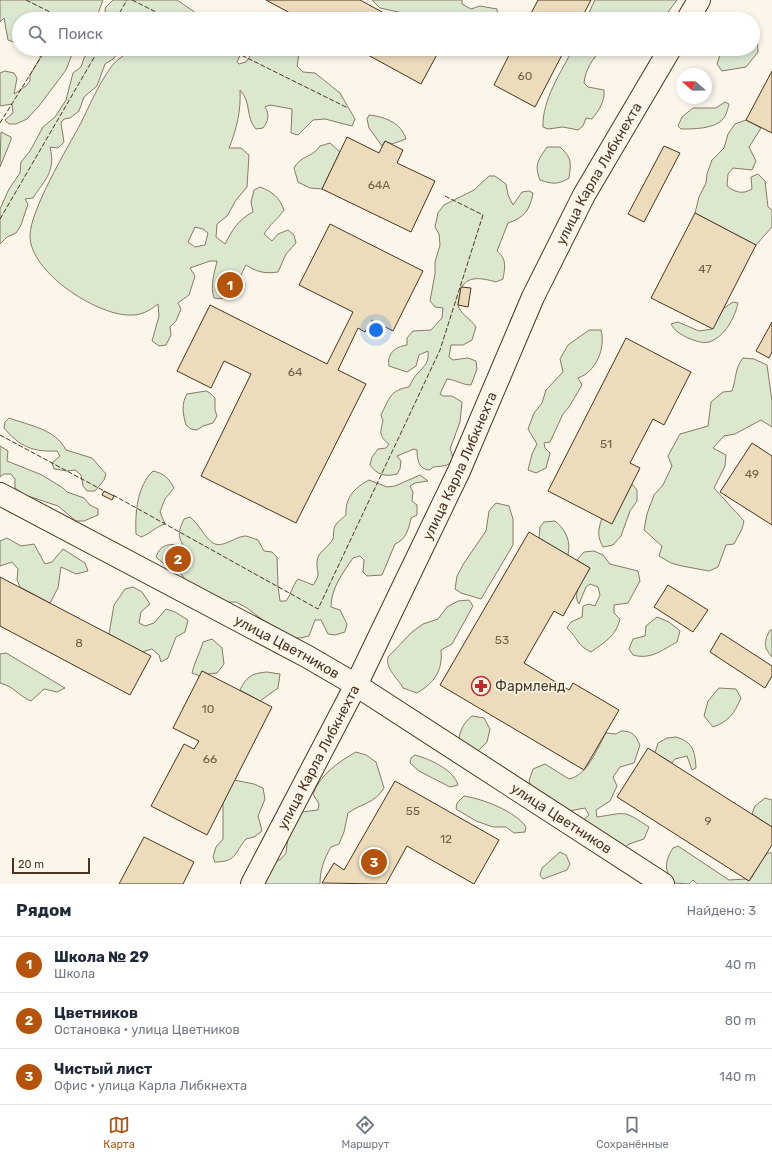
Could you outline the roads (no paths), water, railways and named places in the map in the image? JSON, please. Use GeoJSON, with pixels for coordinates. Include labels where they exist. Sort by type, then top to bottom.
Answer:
{"type":"FeatureCollection","features":[{"type":"Feature","properties":{"kind":"main road"},"geometry":{"type":"LineString","coordinates":[[692,12],[699,0]]}},
{"type":"Feature","properties":{"kind":"main road","name":"улица Карла Либкнехта"},"geometry":{"type":"LineString","coordinates":[[252,884],[356,684],[461,466],[533,298],[577,208],[666,56]]}},
{"type":"Feature","properties":{"kind":"main road","name":"улица Цветников"},"geometry":{"type":"LineString","coordinates":[[0,494],[308,657],[356,684],[663,884]]}},
{"type":"Feature","properties":{"kind":"place","name":"Школа № 29"},"geometry":{"type":"Point","coordinates":[230,285]}},
{"type":"Feature","properties":{"kind":"place","name":"Цветников"},"geometry":{"type":"Point","coordinates":[178,559]}},
{"type":"Feature","properties":{"kind":"place","name":"Фармленд"},"geometry":{"type":"Point","coordinates":[481,686]}},
{"type":"Feature","properties":{"kind":"place","name":"Чистый лист"},"geometry":{"type":"Point","coordinates":[374,862]}}]}
